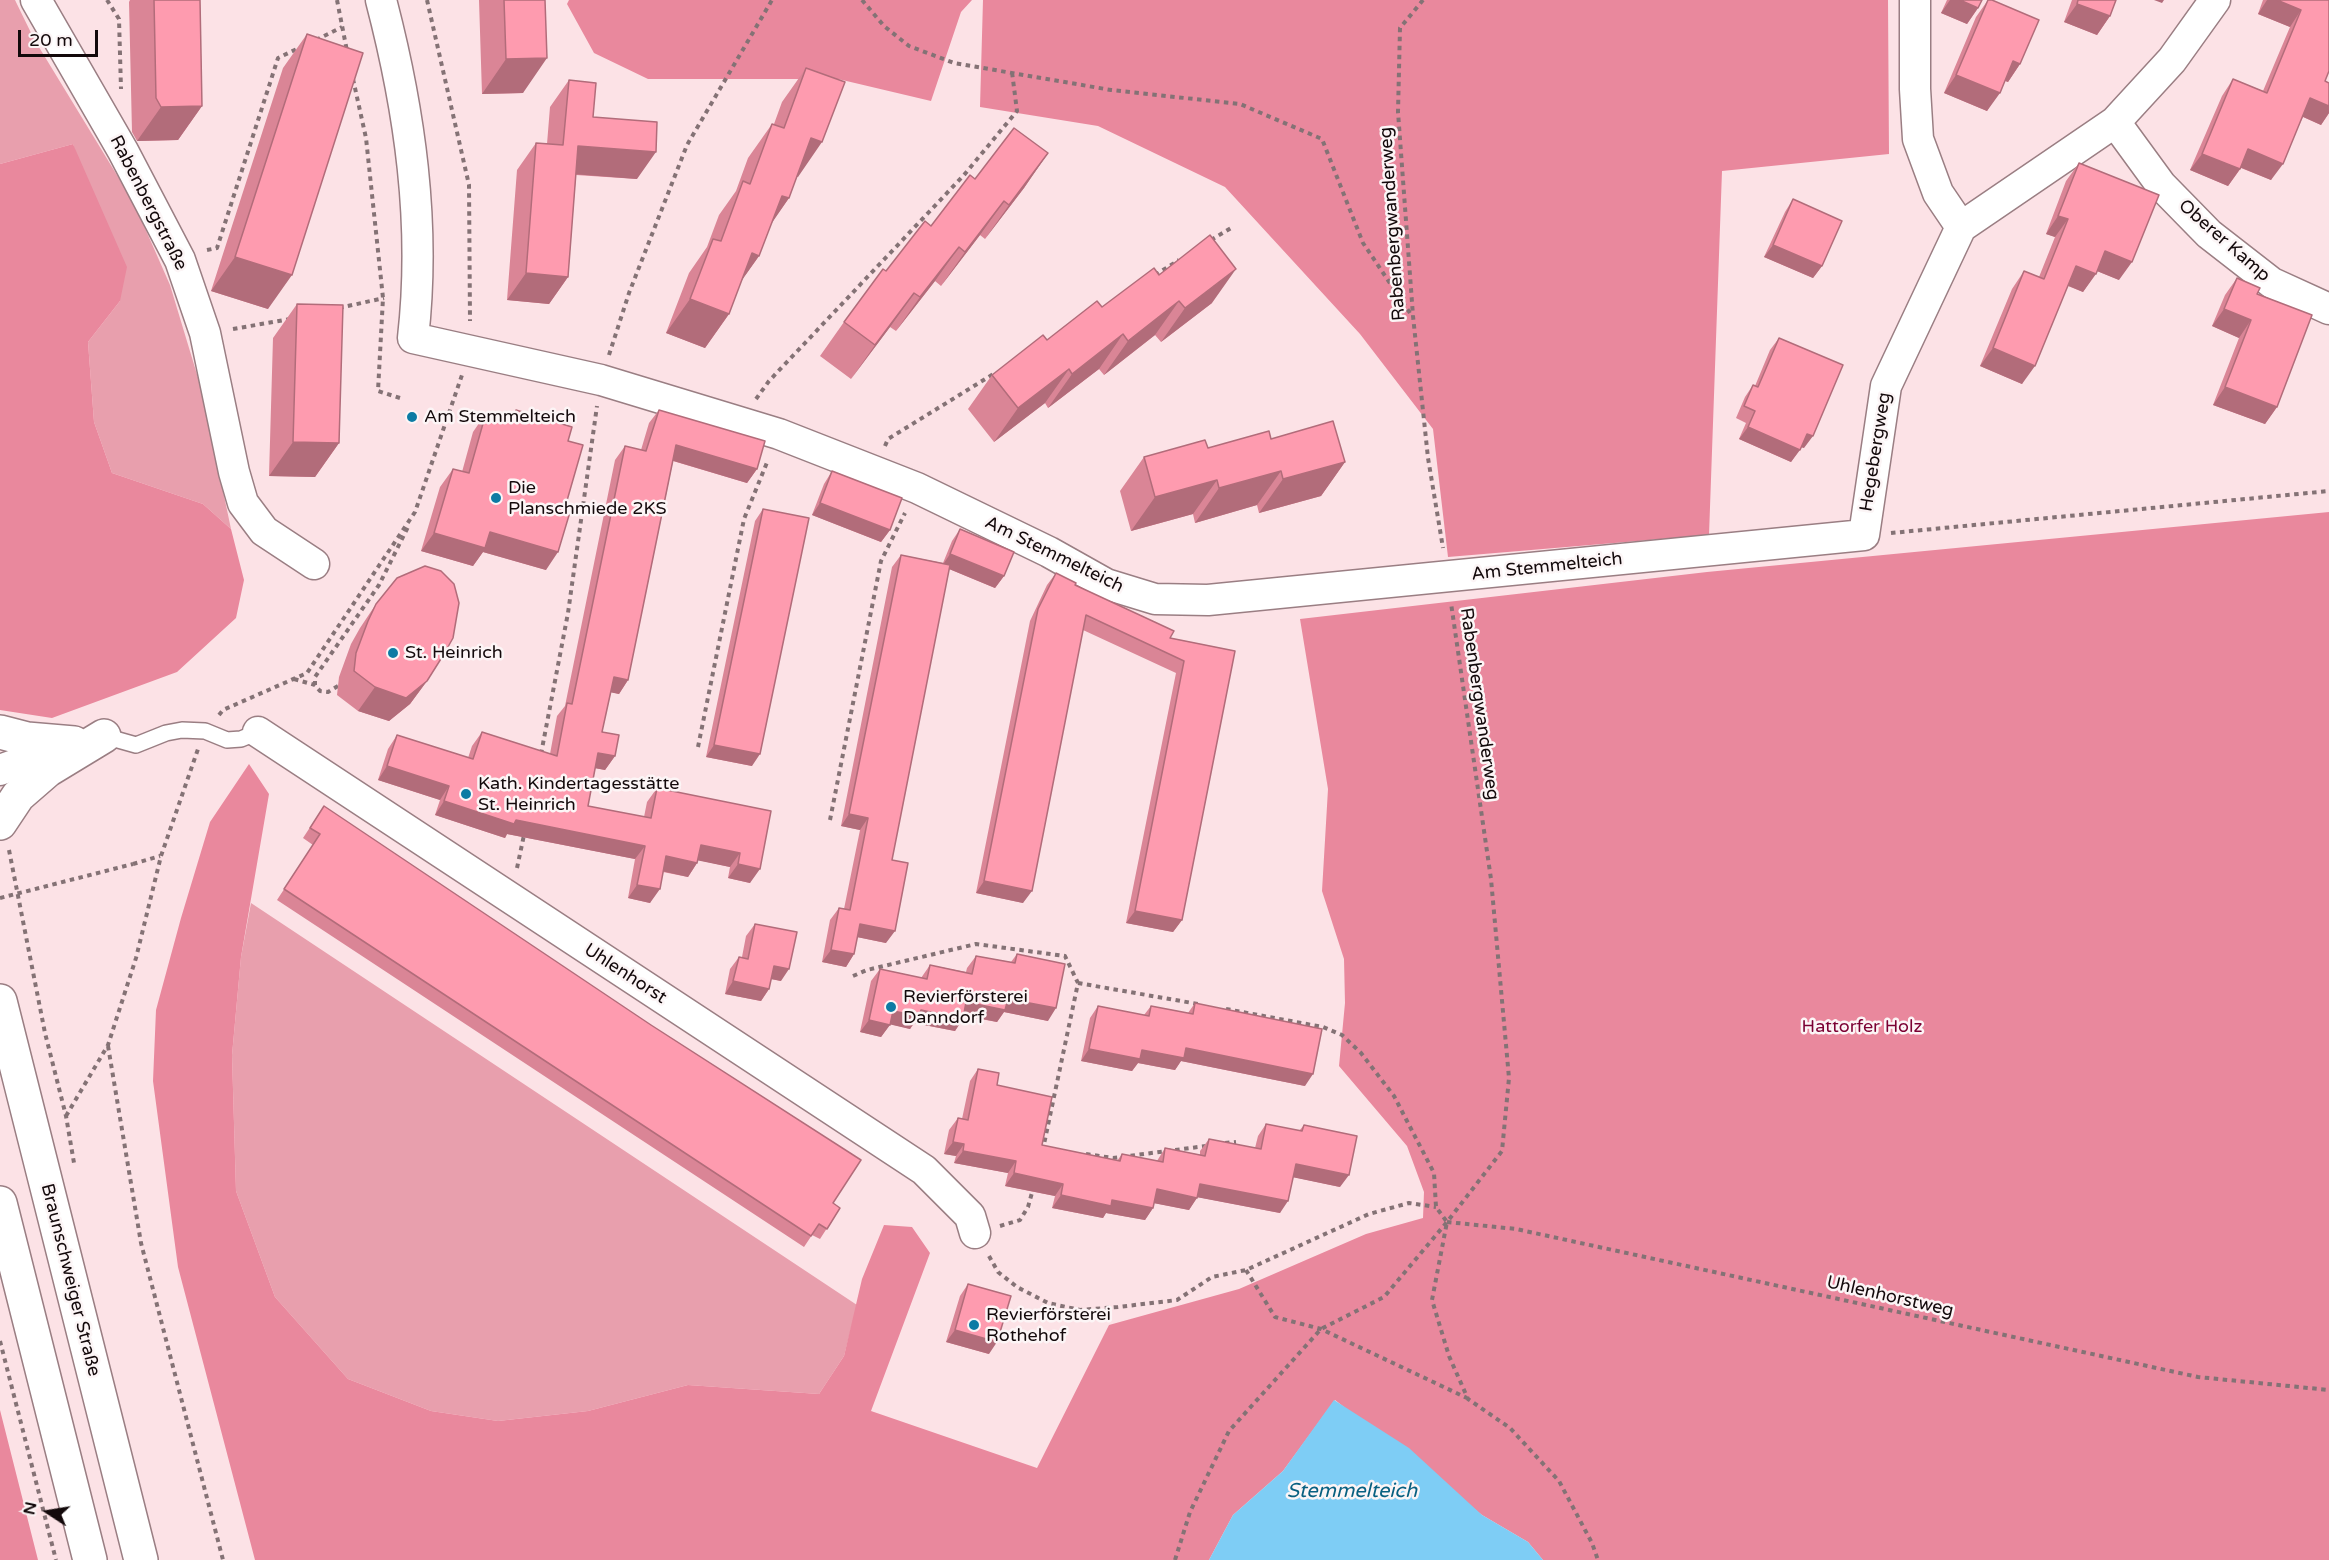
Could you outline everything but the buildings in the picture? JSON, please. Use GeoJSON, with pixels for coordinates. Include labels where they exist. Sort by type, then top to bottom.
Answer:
{"type":"FeatureCollection","features":[{"type":"Feature","properties":{"kind":"main road"},"geometry":{"type":"LineString","coordinates":[[0,732],[27,738],[89,739]]}},
{"type":"Feature","properties":{"kind":"main road"},"geometry":{"type":"LineString","coordinates":[[4,835],[18,796],[89,739]]}},
{"type":"Feature","properties":{"kind":"main road","name":"Braunschweiger Straße"},"geometry":{"type":"LineString","coordinates":[[0,1001],[141,1560]]}},
{"type":"Feature","properties":{"kind":"main road"},"geometry":{"type":"LineString","coordinates":[[0,1203],[90,1560]]}},
{"type":"Feature","properties":{"kind":"street","name":"Rabenbergstraße"},"geometry":{"type":"LineString","coordinates":[[36,0],[123,151],[176,253],[205,333],[234,472],[243,503],[264,531],[314,564]]}},
{"type":"Feature","properties":{"kind":"street"},"geometry":{"type":"LineString","coordinates":[[381,0],[395,54],[408,129],[417,205],[419,290]]}},
{"type":"Feature","properties":{"kind":"street"},"geometry":{"type":"LineString","coordinates":[[1915,0],[1915,89],[1918,139],[1938,193],[1961,227],[2115,122],[2172,60],[2215,0]]}},
{"type":"Feature","properties":{"kind":"street","name":"Oberer Kamp"},"geometry":{"type":"LineString","coordinates":[[2115,122],[2161,185],[2209,234],[2272,283],[2329,309]]}},
{"type":"Feature","properties":{"kind":"street","name":"Hegebergweg"},"geometry":{"type":"LineString","coordinates":[[1864,535],[1886,386],[1961,227]]}},
{"type":"Feature","properties":{"kind":"street","name":"Am Stemmelteich"},"geometry":{"type":"LineString","coordinates":[[419,290],[413,338],[601,380],[779,434],[917,488],[1049,552],[1106,584],[1155,599],[1208,600],[1864,535]]}},
{"type":"Feature","properties":{"kind":"street","name":"Uhlenhorst"},"geometry":{"type":"LineString","coordinates":[[258,732],[924,1170],[970,1216],[975,1233]]}},
{"type":"Feature","properties":{"kind":"street"},"geometry":{"type":"LineString","coordinates":[[0,770],[89,739]]}},
{"type":"Feature","properties":{"kind":"lane"},"geometry":{"type":"LineString","coordinates":[[89,739],[136,745],[166,733],[182,730],[205,731],[227,740],[241,739],[258,732]]}},
{"type":"Feature","properties":{"kind":"path"},"geometry":{"type":"LineString","coordinates":[[107,0],[119,19],[122,96]]}},
{"type":"Feature","properties":{"kind":"path"},"geometry":{"type":"LineString","coordinates":[[337,0],[350,60]]}},
{"type":"Feature","properties":{"kind":"path"},"geometry":{"type":"LineString","coordinates":[[315,685],[315,677],[379,585],[415,512],[471,351],[469,185],[427,0]]}},
{"type":"Feature","properties":{"kind":"path"},"geometry":{"type":"LineString","coordinates":[[540,760],[568,614],[601,380],[629,293],[687,145],[772,0]]}},
{"type":"Feature","properties":{"kind":"path"},"geometry":{"type":"LineString","coordinates":[[861,0],[884,26],[909,46],[954,63],[1111,90],[1240,104],[1322,139],[1363,243],[1413,316]]}},
{"type":"Feature","properties":{"kind":"path","name":"Rabenbergwanderweg"},"geometry":{"type":"LineString","coordinates":[[1321,1329],[1384,1297],[1447,1222],[1502,1151],[1509,1078],[1491,879],[1428,458],[1413,316],[1398,112],[1400,28],[1423,0]]}},
{"type":"Feature","properties":{"kind":"path"},"geometry":{"type":"LineString","coordinates":[[176,253],[217,249],[278,58],[342,27]]}},
{"type":"Feature","properties":{"kind":"path"},"geometry":{"type":"LineString","coordinates":[[352,71],[366,138],[383,298],[378,391],[400,398]]}},
{"type":"Feature","properties":{"kind":"path"},"geometry":{"type":"LineString","coordinates":[[740,422],[769,381],[964,175],[1017,111],[1012,72]]}},
{"type":"Feature","properties":{"kind":"path"},"geometry":{"type":"LineString","coordinates":[[1210,241],[1231,228]]}},
{"type":"Feature","properties":{"kind":"path"},"geometry":{"type":"LineString","coordinates":[[1150,278],[1180,259]]}},
{"type":"Feature","properties":{"kind":"path"},"geometry":{"type":"LineString","coordinates":[[329,310],[419,290]]}},
{"type":"Feature","properties":{"kind":"path"},"geometry":{"type":"LineString","coordinates":[[205,333],[297,317]]}},
{"type":"Feature","properties":{"kind":"path"},"geometry":{"type":"LineString","coordinates":[[876,472],[888,439],[999,371]]}},
{"type":"Feature","properties":{"kind":"path"},"geometry":{"type":"LineString","coordinates":[[698,747],[744,519],[779,434]]}},
{"type":"Feature","properties":{"kind":"path"},"geometry":{"type":"LineString","coordinates":[[830,820],[882,561],[917,488]]}},
{"type":"Feature","properties":{"kind":"path","name":"Hegebergweg"},"geometry":{"type":"LineString","coordinates":[[1864,535],[2329,491]]}},
{"type":"Feature","properties":{"kind":"path"},"geometry":{"type":"LineString","coordinates":[[4,835],[12,857],[45,1033],[66,1116],[108,1045],[136,958],[161,856],[205,731],[223,710],[307,673],[415,512]]}},
{"type":"Feature","properties":{"kind":"path"},"geometry":{"type":"LineString","coordinates":[[294,679],[315,685],[320,691],[328,692],[338,686]]}},
{"type":"Feature","properties":{"kind":"path"},"geometry":{"type":"LineString","coordinates":[[511,900],[525,830]]}},
{"type":"Feature","properties":{"kind":"path"},"geometry":{"type":"LineString","coordinates":[[0,898],[161,856]]}},
{"type":"Feature","properties":{"kind":"path"},"geometry":{"type":"LineString","coordinates":[[853,976],[867,970],[976,944],[1065,956],[1078,983],[1041,1158]]}},
{"type":"Feature","properties":{"kind":"path"},"geometry":{"type":"LineString","coordinates":[[1078,983],[1206,1006]]}},
{"type":"Feature","properties":{"kind":"path"},"geometry":{"type":"LineString","coordinates":[[1218,1008],[1323,1027],[1342,1035],[1361,1053],[1394,1096],[1434,1173],[1436,1207],[1447,1222],[1432,1300],[1449,1356],[1468,1399]]}},
{"type":"Feature","properties":{"kind":"path"},"geometry":{"type":"LineString","coordinates":[[108,1045],[141,1243],[223,1560]]}},
{"type":"Feature","properties":{"kind":"path"},"geometry":{"type":"LineString","coordinates":[[1043,1101],[1052,1103]]}},
{"type":"Feature","properties":{"kind":"path"},"geometry":{"type":"LineString","coordinates":[[1078,1153],[1113,1158],[1236,1142]]}},
{"type":"Feature","properties":{"kind":"path"},"geometry":{"type":"LineString","coordinates":[[1043,1149],[1055,1150]]}},
{"type":"Feature","properties":{"kind":"path"},"geometry":{"type":"LineString","coordinates":[[1033,1188],[1029,1207],[1020,1221],[975,1233],[998,1272],[1017,1287],[1048,1303],[1080,1310],[1177,1300],[1212,1277],[1246,1270],[1369,1214],[1409,1203],[1436,1207]]}},
{"type":"Feature","properties":{"kind":"path","name":"Uhlenhorstweg"},"geometry":{"type":"LineString","coordinates":[[1447,1222],[1516,1229],[2198,1377],[2329,1390]]}},
{"type":"Feature","properties":{"kind":"path"},"geometry":{"type":"LineString","coordinates":[[1246,1270],[1275,1317],[1321,1329],[1468,1399],[1510,1428],[1559,1481],[1592,1543],[1598,1560]]}},
{"type":"Feature","properties":{"kind":"path"},"geometry":{"type":"LineString","coordinates":[[1175,1560],[1190,1512],[1229,1431],[1321,1329]]}},
{"type":"Feature","properties":{"kind":"path"},"geometry":{"type":"LineString","coordinates":[[0,1341],[56,1560]]}},
{"type":"Feature","properties":{"kind":"shaded area"},"geometry":{"type":"Polygon","coordinates":[[[0,0],[15,0],[34,39],[134,203],[170,285],[202,391],[231,529],[203,504],[112,473],[94,422],[88,342],[120,301],[73,144],[0,164],[0,0]]]}},
{"type":"Feature","properties":{"kind":"shaded area"},"geometry":{"type":"Polygon","coordinates":[[[251,903],[857,1305],[844,1356],[819,1394],[688,1385],[588,1411],[498,1421],[431,1411],[348,1379],[275,1297],[236,1191],[232,1055],[241,957],[251,903]]]}},
{"type":"Feature","properties":{"kind":"green space"},"geometry":{"type":"Polygon","coordinates":[[[569,0],[972,0],[961,12],[931,101],[838,79],[648,79],[594,53],[567,4],[569,0]]]}},
{"type":"Feature","properties":{"kind":"green space"},"geometry":{"type":"Polygon","coordinates":[[[983,0],[1888,0],[1889,154],[1722,171],[1709,535],[1448,557],[1433,429],[1360,334],[1225,187],[1098,126],[980,107],[983,0]]]}},
{"type":"Feature","properties":{"kind":"green space"},"geometry":{"type":"Polygon","coordinates":[[[73,144],[127,267],[120,301],[88,342],[94,422],[112,473],[203,504],[231,529],[244,580],[236,618],[177,672],[52,718],[0,710],[0,164],[73,144]]]}},
{"type":"Feature","properties":{"kind":"green space","name":"Hattorfer Holz"},"geometry":{"type":"Polygon","coordinates":[[[2329,512],[2329,1560],[1543,1560],[1528,1542],[1482,1515],[1335,1400],[1283,1471],[1233,1515],[1209,1560],[255,1560],[178,1267],[153,1081],[156,1010],[210,822],[249,764],[269,794],[241,957],[232,1055],[236,1191],[275,1297],[348,1379],[431,1411],[498,1421],[588,1411],[688,1385],[819,1394],[844,1356],[862,1279],[884,1225],[912,1227],[930,1253],[871,1411],[1037,1468],[1109,1325],[1239,1289],[1366,1234],[1423,1218],[1424,1192],[1407,1146],[1339,1066],[1345,1003],[1344,959],[1322,891],[1328,789],[1300,619],[1707,572],[2329,512]]]}},
{"type":"Feature","properties":{"kind":"green space"},"geometry":{"type":"Polygon","coordinates":[[[0,1410],[38,1560],[0,1560],[0,1410]]]}},
{"type":"Feature","properties":{"kind":"water","name":"Stemmelteich"},"geometry":{"type":"Polygon","coordinates":[[[1334,1400],[1409,1448],[1482,1515],[1528,1542],[1543,1560],[1209,1560],[1233,1515],[1283,1471],[1334,1400]]]}},
{"type":"Feature","properties":{"kind":"place","name":"Am Stemmelteich"},"geometry":{"type":"Point","coordinates":[412,417]}},
{"type":"Feature","properties":{"kind":"place","name":"Die Planschmiede 2KS"},"geometry":{"type":"Point","coordinates":[496,498]}},
{"type":"Feature","properties":{"kind":"place","name":"St. Heinrich"},"geometry":{"type":"Point","coordinates":[393,653]}},
{"type":"Feature","properties":{"kind":"place","name":"Kath. Kindertagesstätte St. Heinrich"},"geometry":{"type":"Point","coordinates":[466,794]}},
{"type":"Feature","properties":{"kind":"place","name":"Revierförsterei Danndorf"},"geometry":{"type":"Point","coordinates":[891,1007]}},
{"type":"Feature","properties":{"kind":"place","name":"Revierförsterei Rothehof"},"geometry":{"type":"Point","coordinates":[974,1325]}}]}
